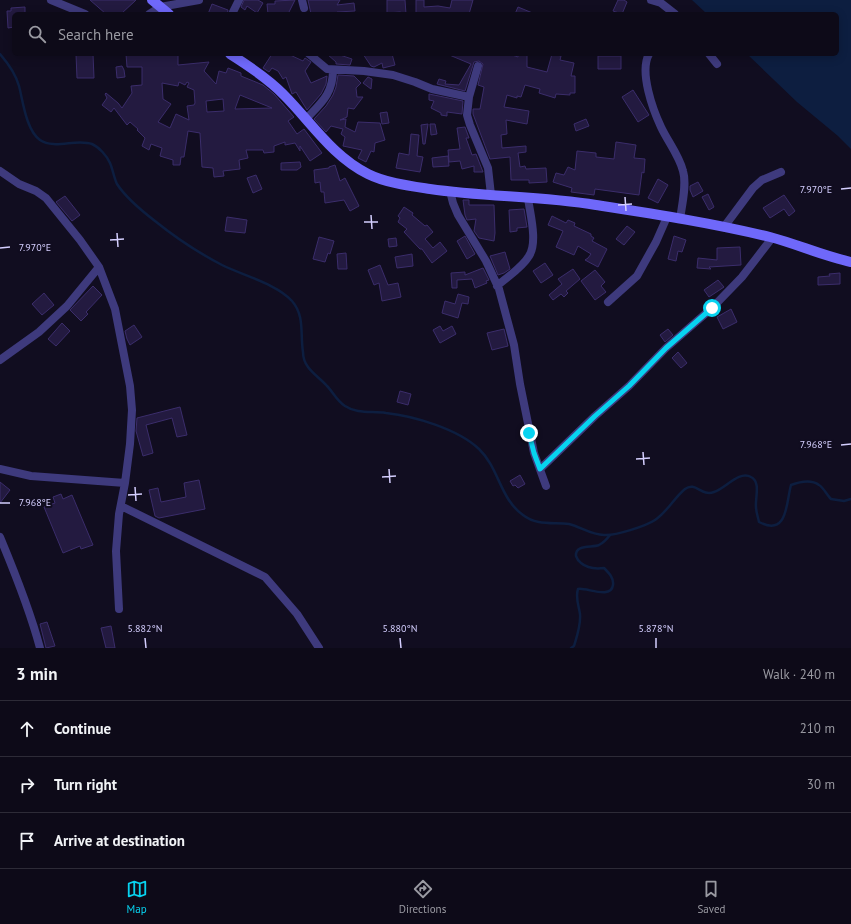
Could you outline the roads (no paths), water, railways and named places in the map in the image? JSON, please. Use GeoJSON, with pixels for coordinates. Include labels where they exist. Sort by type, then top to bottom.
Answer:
{"type":"FeatureCollection","features":[{"type":"Feature","properties":{"kind":"street"},"geometry":{"type":"LineString","coordinates":[[51,0],[80,12]]}},
{"type":"Feature","properties":{"kind":"street"},"geometry":{"type":"LineString","coordinates":[[152,0],[166,12]]}},
{"type":"Feature","properties":{"kind":"street"},"geometry":{"type":"LineString","coordinates":[[152,12],[160,7],[199,0]]}},
{"type":"Feature","properties":{"kind":"street"},"geometry":{"type":"LineString","coordinates":[[233,12],[239,0]]}},
{"type":"Feature","properties":{"kind":"street"},"geometry":{"type":"LineString","coordinates":[[651,0],[661,4],[672,12]]}},
{"type":"Feature","properties":{"kind":"street"},"geometry":{"type":"LineString","coordinates":[[233,56],[272,83],[285,95],[314,129],[341,156],[357,168],[390,182],[450,192],[556,199],[594,204],[724,227],[772,238],[819,254],[851,262]]}},
{"type":"Feature","properties":{"kind":"street"},"geometry":{"type":"LineString","coordinates":[[311,56],[327,69],[364,71],[394,75],[432,89],[468,97]]}},
{"type":"Feature","properties":{"kind":"street"},"geometry":{"type":"LineString","coordinates":[[648,56],[646,63],[646,75],[649,96],[661,127],[681,163],[684,172],[680,219]]}},
{"type":"Feature","properties":{"kind":"street"},"geometry":{"type":"LineString","coordinates":[[711,56],[717,64]]}},
{"type":"Feature","properties":{"kind":"street"},"geometry":{"type":"LineString","coordinates":[[478,66],[468,97],[468,120],[488,168],[491,195]]}},
{"type":"Feature","properties":{"kind":"street"},"geometry":{"type":"LineString","coordinates":[[306,119],[325,100],[333,70]]}},
{"type":"Feature","properties":{"kind":"street"},"geometry":{"type":"LineString","coordinates":[[0,171],[19,184],[36,190],[46,198],[80,240],[99,267],[115,308],[130,386],[132,410],[130,444],[116,551],[119,609]]}},
{"type":"Feature","properties":{"kind":"street"},"geometry":{"type":"LineString","coordinates":[[724,227],[753,188],[762,180],[781,172]]}},
{"type":"Feature","properties":{"kind":"street"},"geometry":{"type":"LineString","coordinates":[[450,192],[458,215],[486,261],[497,286],[514,345],[529,433],[534,453],[546,486]]}},
{"type":"Feature","properties":{"kind":"street"},"geometry":{"type":"LineString","coordinates":[[497,286],[529,256],[533,239],[528,198]]}},
{"type":"Feature","properties":{"kind":"street"},"geometry":{"type":"LineString","coordinates":[[608,302],[637,276],[667,217]]}},
{"type":"Feature","properties":{"kind":"street"},"geometry":{"type":"LineString","coordinates":[[540,469],[595,416],[629,386],[666,348],[712,308],[742,278],[772,238]]}},
{"type":"Feature","properties":{"kind":"street"},"geometry":{"type":"LineString","coordinates":[[0,360],[39,332],[67,306],[99,267]]}},
{"type":"Feature","properties":{"kind":"street"},"geometry":{"type":"LineString","coordinates":[[0,468],[31,476],[125,483]]}},
{"type":"Feature","properties":{"kind":"street"},"geometry":{"type":"LineString","coordinates":[[121,506],[265,577],[273,584],[297,614],[319,648]]}},
{"type":"Feature","properties":{"kind":"street"},"geometry":{"type":"LineString","coordinates":[[0,537],[18,581],[40,648]]}},
{"type":"Feature","properties":{"kind":"water"},"geometry":{"type":"Polygon","coordinates":[[[692,0],[851,0],[851,149],[838,136],[797,102],[749,56],[839,56],[839,12],[705,12],[692,0]]]}},
{"type":"Feature","properties":{"kind":"waterway"},"geometry":{"type":"LineString","coordinates":[[0,54],[16,77],[28,122],[31,129],[40,140],[52,144],[79,142],[92,144],[97,147],[109,160],[117,184],[134,204],[150,217],[179,239],[204,255],[222,265],[269,285],[286,295],[292,301],[299,313],[303,354],[306,364],[310,370],[325,383],[342,404],[354,410],[364,412],[380,412],[422,420],[460,435],[479,449],[486,457],[509,501],[515,508],[528,518],[545,523],[569,524],[599,535],[615,534],[638,528],[655,520],[685,489],[689,487],[696,488],[706,493],[714,492],[742,476],[751,477],[754,479],[757,486],[756,509],[759,522],[768,525],[776,525],[781,522],[786,509],[791,485],[794,484],[801,482],[816,483],[831,499],[844,501],[851,499]]}},
{"type":"Feature","properties":{"kind":"waterway"},"geometry":{"type":"LineString","coordinates":[[571,648],[574,646],[580,622],[577,599],[578,589],[608,592],[613,585],[612,578],[604,568],[592,568],[584,565],[577,559],[576,552],[584,547],[599,545],[610,535]]}}]}
